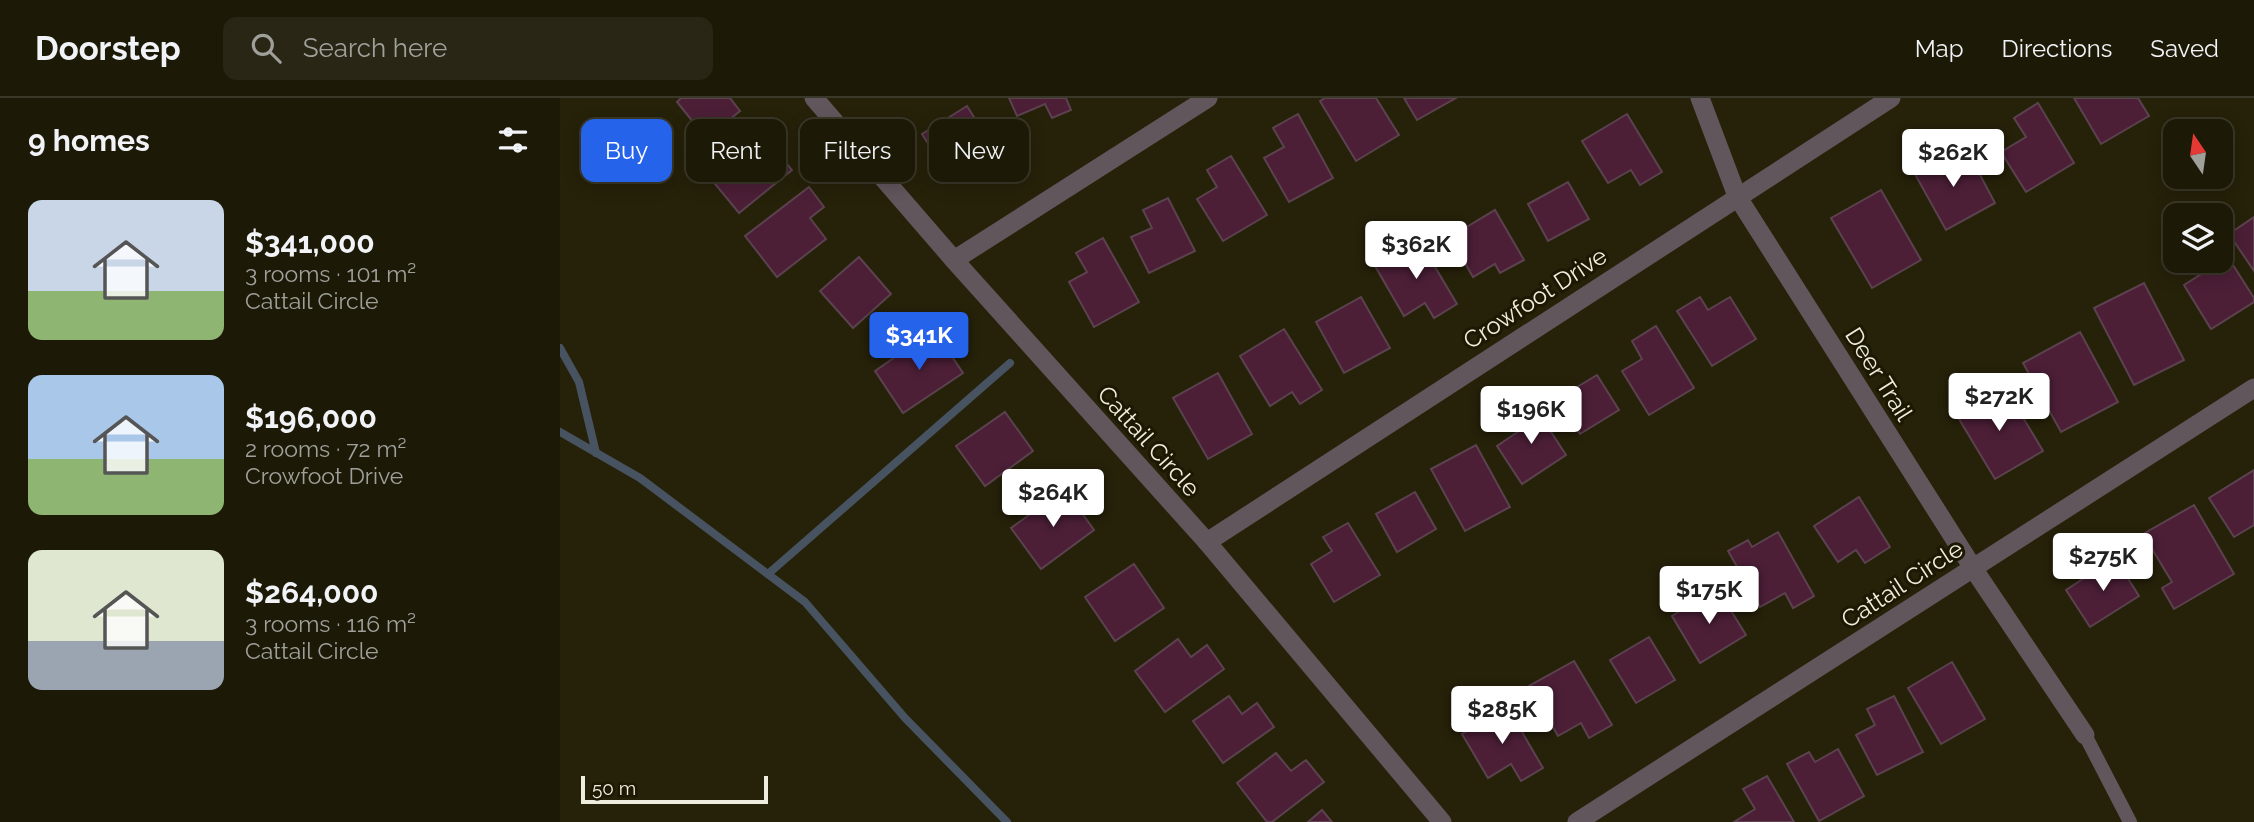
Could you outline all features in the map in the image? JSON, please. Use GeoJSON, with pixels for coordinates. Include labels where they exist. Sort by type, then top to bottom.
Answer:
{"type":"FeatureCollection","features":[{"type":"Feature","properties":{"kind":"street","name":"Cattail Circle"},"geometry":{"type":"LineString","coordinates":[[814,98],[954,260],[1207,542],[1442,822]]}},
{"type":"Feature","properties":{"kind":"street"},"geometry":{"type":"LineString","coordinates":[[954,260],[1208,98]]}},
{"type":"Feature","properties":{"kind":"street","name":"Deer Trail"},"geometry":{"type":"LineString","coordinates":[[1700,98],[1737,195],[1973,568],[2085,735]]}},
{"type":"Feature","properties":{"kind":"street","name":"Crowfoot Drive"},"geometry":{"type":"LineString","coordinates":[[1207,542],[1737,195],[1891,98]]}},
{"type":"Feature","properties":{"kind":"street","name":"Cattail Circle"},"geometry":{"type":"LineString","coordinates":[[1577,822],[2254,388]]}},
{"type":"Feature","properties":{"kind":"lane"},"geometry":{"type":"LineString","coordinates":[[2085,735],[2130,822]]}},
{"type":"Feature","properties":{"kind":"building"},"geometry":{"type":"Polygon","coordinates":[[[681,98],[730,98],[740,111],[730,119],[691,119],[677,102],[681,98]]]}},
{"type":"Feature","properties":{"kind":"building"},"geometry":{"type":"Polygon","coordinates":[[[1009,98],[1066,98],[1071,110],[1052,118],[1045,104],[1017,116],[1009,98]]]}},
{"type":"Feature","properties":{"kind":"building"},"geometry":{"type":"Polygon","coordinates":[[[1325,98],[1376,98],[1399,135],[1356,161],[1320,101],[1325,98]]]}},
{"type":"Feature","properties":{"kind":"building"},"geometry":{"type":"Polygon","coordinates":[[[1404,98],[1456,98],[1417,120],[1404,98]]]}},
{"type":"Feature","properties":{"kind":"building"},"geometry":{"type":"Polygon","coordinates":[[[2074,98],[2138,98],[2149,116],[2101,144],[2074,98]]]}},
{"type":"Feature","properties":{"kind":"building"},"geometry":{"type":"Polygon","coordinates":[[[2038,103],[2074,163],[2026,192],[2001,152],[2026,137],[2014,118],[2038,103]]]}},
{"type":"Feature","properties":{"kind":"building"},"geometry":{"type":"Polygon","coordinates":[[[967,106],[975,119],[946,119],[967,106]]]}},
{"type":"Feature","properties":{"kind":"building"},"geometry":{"type":"Polygon","coordinates":[[[1298,114],[1333,178],[1289,202],[1264,158],[1284,147],[1273,128],[1298,114]]]}},
{"type":"Feature","properties":{"kind":"building"},"geometry":{"type":"Polygon","coordinates":[[[1627,114],[1662,172],[1640,185],[1631,170],[1608,183],[1582,141],[1627,114]]]}},
{"type":"Feature","properties":{"kind":"building"},"geometry":{"type":"Polygon","coordinates":[[[929,130],[929,145],[922,134],[929,130]]]}},
{"type":"Feature","properties":{"kind":"building"},"geometry":{"type":"Polygon","coordinates":[[[1940,152],[1949,168],[1970,156],[1995,203],[1946,230],[1911,167],[1940,152]]]}},
{"type":"Feature","properties":{"kind":"building"},"geometry":{"type":"Polygon","coordinates":[[[1231,156],[1267,215],[1223,241],[1197,199],[1217,187],[1207,170],[1231,156]]]}},
{"type":"Feature","properties":{"kind":"building"},"geometry":{"type":"Polygon","coordinates":[[[786,163],[792,170],[786,175],[786,163]]]}},
{"type":"Feature","properties":{"kind":"building"},"geometry":{"type":"Polygon","coordinates":[[[713,182],[777,182],[739,213],[713,182]]]}},
{"type":"Feature","properties":{"kind":"building"},"geometry":{"type":"Polygon","coordinates":[[[1568,182],[1589,219],[1548,241],[1528,204],[1568,182]]]}},
{"type":"Feature","properties":{"kind":"building"},"geometry":{"type":"Polygon","coordinates":[[[809,187],[824,207],[810,218],[826,239],[777,277],[745,236],[809,187]]]}},
{"type":"Feature","properties":{"kind":"building"},"geometry":{"type":"Polygon","coordinates":[[[1881,190],[1921,260],[1872,288],[1831,218],[1881,190]]]}},
{"type":"Feature","properties":{"kind":"building"},"geometry":{"type":"Polygon","coordinates":[[[1168,198],[1195,251],[1149,273],[1131,237],[1152,228],[1143,210],[1168,198]]]}},
{"type":"Feature","properties":{"kind":"building"},"geometry":{"type":"Polygon","coordinates":[[[1495,210],[1524,260],[1500,273],[1495,264],[1473,277],[1450,237],[1495,210]]]}},
{"type":"Feature","properties":{"kind":"building"},"geometry":{"type":"Polygon","coordinates":[[[2254,217],[2254,271],[2233,240],[2233,231],[2254,217]]]}},
{"type":"Feature","properties":{"kind":"building"},"geometry":{"type":"Polygon","coordinates":[[[1103,238],[1139,302],[1094,327],[1069,282],[1087,272],[1076,253],[1103,238]]]}},
{"type":"Feature","properties":{"kind":"building"},"geometry":{"type":"Polygon","coordinates":[[[1419,240],[1457,304],[1434,318],[1425,303],[1404,316],[1375,266],[1419,240]]]}},
{"type":"Feature","properties":{"kind":"building"},"geometry":{"type":"Polygon","coordinates":[[[859,257],[891,294],[853,328],[820,291],[859,257]]]}},
{"type":"Feature","properties":{"kind":"building"},"geometry":{"type":"Polygon","coordinates":[[[2233,265],[2254,302],[2211,329],[2184,285],[2203,273],[2233,273],[2233,265]]]}},
{"type":"Feature","properties":{"kind":"building"},"geometry":{"type":"Polygon","coordinates":[[[2144,283],[2184,360],[2134,385],[2094,308],[2144,283]]]}},
{"type":"Feature","properties":{"kind":"building"},"geometry":{"type":"Polygon","coordinates":[[[1361,297],[1390,348],[1344,373],[1316,322],[1361,297]]]}},
{"type":"Feature","properties":{"kind":"building"},"geometry":{"type":"Polygon","coordinates":[[[1700,297],[1708,310],[1730,297],[1756,339],[1712,366],[1677,311],[1700,297]]]}},
{"type":"Feature","properties":{"kind":"building"},"geometry":{"type":"Polygon","coordinates":[[[1656,326],[1694,388],[1649,415],[1622,371],[1642,359],[1632,341],[1656,326]]]}},
{"type":"Feature","properties":{"kind":"building"},"geometry":{"type":"Polygon","coordinates":[[[1284,329],[1322,390],[1300,404],[1292,392],[1270,406],[1240,356],[1284,329]]]}},
{"type":"Feature","properties":{"kind":"building"},"geometry":{"type":"Polygon","coordinates":[[[934,330],[963,373],[903,413],[875,371],[934,330]]]}},
{"type":"Feature","properties":{"kind":"building"},"geometry":{"type":"Polygon","coordinates":[[[2080,332],[2118,402],[2061,432],[2023,363],[2080,332]]]}},
{"type":"Feature","properties":{"kind":"building"},"geometry":{"type":"Polygon","coordinates":[[[1218,373],[1252,434],[1208,459],[1173,398],[1218,373]]]}},
{"type":"Feature","properties":{"kind":"building"},"geometry":{"type":"Polygon","coordinates":[[[1597,375],[1619,410],[1580,434],[1557,399],[1597,375]]]}},
{"type":"Feature","properties":{"kind":"building"},"geometry":{"type":"Polygon","coordinates":[[[2006,389],[2043,451],[1995,479],[1953,409],[1973,396],[1978,406],[2006,389]]]}},
{"type":"Feature","properties":{"kind":"building"},"geometry":{"type":"Polygon","coordinates":[[[1533,404],[1566,455],[1522,484],[1497,446],[1519,431],[1511,418],[1533,404]]]}},
{"type":"Feature","properties":{"kind":"building"},"geometry":{"type":"Polygon","coordinates":[[[1005,412],[1033,451],[985,486],[956,446],[1005,412]]]}},
{"type":"Feature","properties":{"kind":"building"},"geometry":{"type":"Polygon","coordinates":[[[1476,445],[1510,507],[1465,531],[1431,469],[1476,445]]]}},
{"type":"Feature","properties":{"kind":"building"},"geometry":{"type":"Polygon","coordinates":[[[2254,470],[2254,525],[2234,537],[2209,498],[2254,470]]]}},
{"type":"Feature","properties":{"kind":"building"},"geometry":{"type":"Polygon","coordinates":[[[1065,489],[1094,530],[1041,569],[1011,528],[1065,489]]]}},
{"type":"Feature","properties":{"kind":"building"},"geometry":{"type":"Polygon","coordinates":[[[1415,492],[1436,529],[1397,552],[1376,514],[1415,492]]]}},
{"type":"Feature","properties":{"kind":"building"},"geometry":{"type":"Polygon","coordinates":[[[1859,497],[1890,547],[1865,563],[1856,550],[1838,562],[1814,526],[1859,497]]]}},
{"type":"Feature","properties":{"kind":"building"},"geometry":{"type":"Polygon","coordinates":[[[2194,505],[2234,574],[2174,609],[2162,588],[2172,582],[2143,534],[2194,505]]]}},
{"type":"Feature","properties":{"kind":"building"},"geometry":{"type":"Polygon","coordinates":[[[1348,523],[1380,575],[1334,602],[1311,564],[1332,551],[1323,537],[1348,523]]]}},
{"type":"Feature","properties":{"kind":"building"},"geometry":{"type":"Polygon","coordinates":[[[1778,532],[1814,596],[1793,608],[1785,593],[1760,607],[1728,551],[1748,540],[1752,547],[1778,532]]]}},
{"type":"Feature","properties":{"kind":"building"},"geometry":{"type":"Polygon","coordinates":[[[2115,558],[2139,596],[2090,627],[2066,590],[2115,558]]]}},
{"type":"Feature","properties":{"kind":"building"},"geometry":{"type":"Polygon","coordinates":[[[1134,564],[1164,608],[1115,641],[1085,597],[1134,564]]]}},
{"type":"Feature","properties":{"kind":"building"},"geometry":{"type":"Polygon","coordinates":[[[1717,588],[1746,635],[1700,663],[1672,616],[1717,588]]]}},
{"type":"Feature","properties":{"kind":"building"},"geometry":{"type":"Polygon","coordinates":[[[1649,637],[1675,680],[1636,703],[1610,660],[1649,637]]]}},
{"type":"Feature","properties":{"kind":"building"},"geometry":{"type":"Polygon","coordinates":[[[1178,639],[1191,657],[1207,645],[1224,669],[1165,712],[1135,671],[1178,639]]]}},
{"type":"Feature","properties":{"kind":"building"},"geometry":{"type":"Polygon","coordinates":[[[1574,661],[1612,725],[1589,738],[1581,723],[1558,736],[1529,686],[1574,661]]]}},
{"type":"Feature","properties":{"kind":"building"},"geometry":{"type":"Polygon","coordinates":[[[1952,662],[1985,719],[1941,744],[1908,688],[1952,662]]]}},
{"type":"Feature","properties":{"kind":"building"},"geometry":{"type":"Polygon","coordinates":[[[1229,696],[1242,714],[1257,703],[1274,727],[1223,763],[1193,721],[1229,696]]]}},
{"type":"Feature","properties":{"kind":"building"},"geometry":{"type":"Polygon","coordinates":[[[1894,696],[1923,752],[1877,775],[1856,735],[1875,725],[1867,709],[1894,696]]]}},
{"type":"Feature","properties":{"kind":"building"},"geometry":{"type":"Polygon","coordinates":[[[1508,708],[1543,768],[1521,781],[1511,764],[1488,778],[1462,734],[1508,708]]]}},
{"type":"Feature","properties":{"kind":"building"},"geometry":{"type":"Polygon","coordinates":[[[1838,749],[1864,796],[1819,821],[1787,764],[1809,752],[1815,762],[1838,749]]]}},
{"type":"Feature","properties":{"kind":"building"},"geometry":{"type":"Polygon","coordinates":[[[1276,753],[1291,771],[1306,760],[1324,782],[1272,822],[1267,822],[1237,783],[1276,753]]]}},
{"type":"Feature","properties":{"kind":"building"},"geometry":{"type":"Polygon","coordinates":[[[1767,776],[1794,822],[1734,822],[1755,809],[1743,789],[1767,776]]]}},
{"type":"Feature","properties":{"kind":"building"},"geometry":{"type":"Polygon","coordinates":[[[1322,810],[1332,822],[1308,822],[1322,810]]]}},
{"type":"Feature","properties":{"kind":"waterway"},"geometry":{"type":"LineString","coordinates":[[560,348],[579,382],[596,453]]}},
{"type":"Feature","properties":{"kind":"waterway"},"geometry":{"type":"LineString","coordinates":[[768,574],[1010,363]]}},
{"type":"Feature","properties":{"kind":"waterway"},"geometry":{"type":"LineString","coordinates":[[560,432],[640,478],[805,602],[905,718],[1007,822]]}}]}
